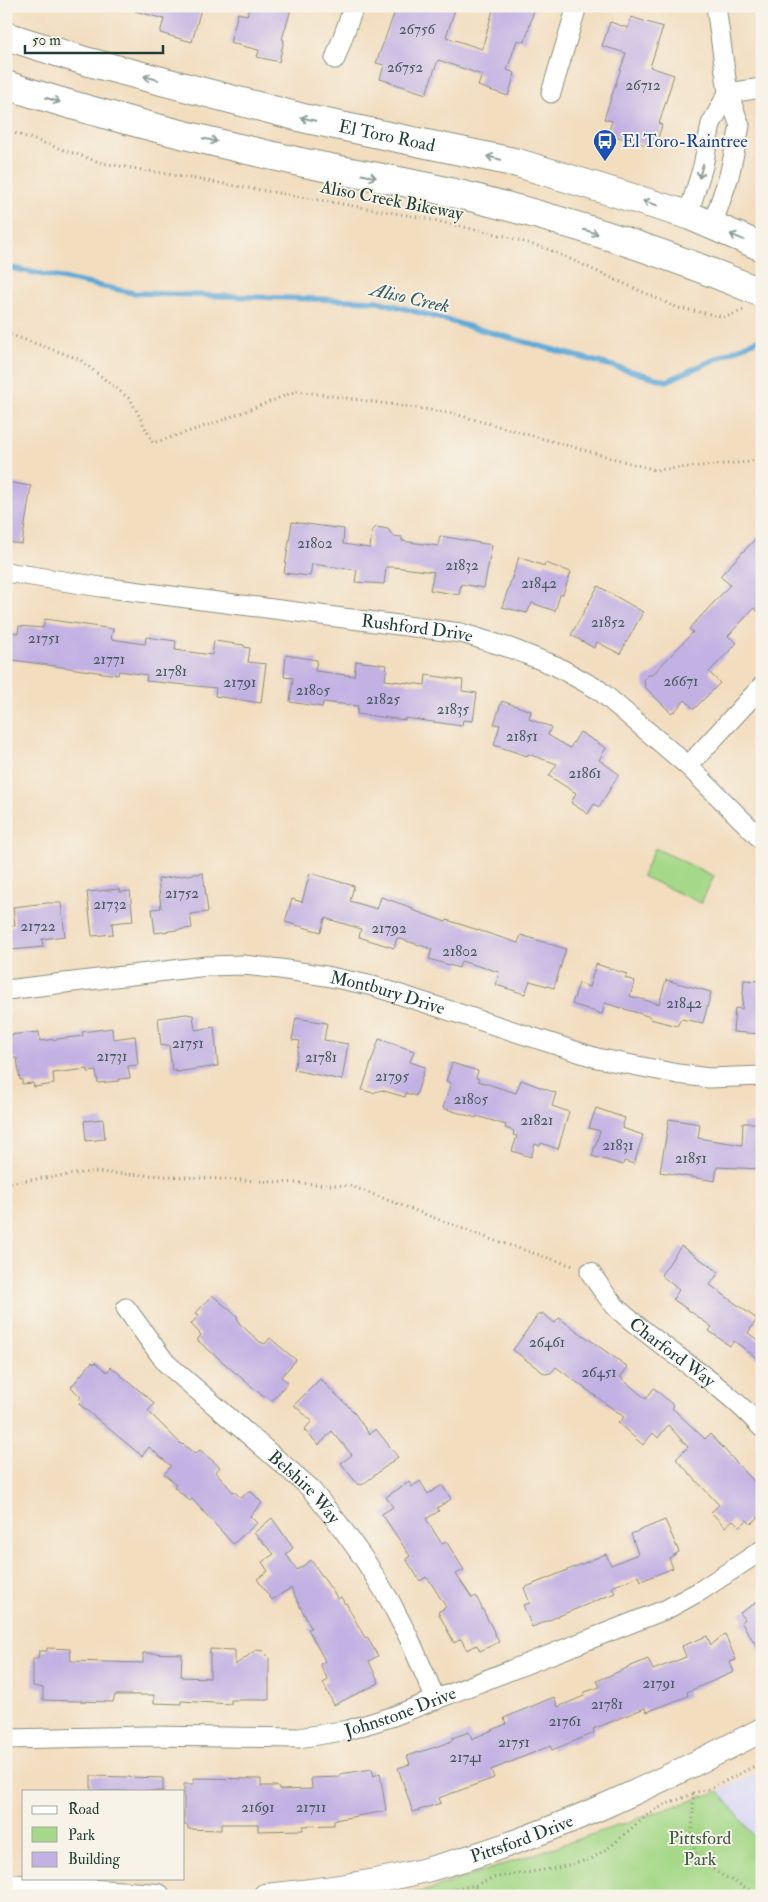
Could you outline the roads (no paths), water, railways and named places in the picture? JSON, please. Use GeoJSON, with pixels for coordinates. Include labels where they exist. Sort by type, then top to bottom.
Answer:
{"type":"FeatureCollection","features":[{"type":"Feature","properties":{"kind":"main road","name":"El Toro Road"},"geometry":{"type":"LineString","coordinates":[[6,36],[85,61],[307,119],[518,163],[700,220],[762,247]]}},
{"type":"Feature","properties":{"kind":"main road"},"geometry":{"type":"LineString","coordinates":[[6,85],[59,102],[183,134],[300,162],[429,188],[544,217],[659,253],[758,298]]}},
{"type":"Feature","properties":{"kind":"street"},"geometry":{"type":"LineString","coordinates":[[335,59],[354,6]]}},
{"type":"Feature","properties":{"kind":"street"},"geometry":{"type":"LineString","coordinates":[[551,93],[577,6]]}},
{"type":"Feature","properties":{"kind":"street"},"geometry":{"type":"LineString","coordinates":[[700,220],[729,176],[740,126],[728,93],[716,6]]}},
{"type":"Feature","properties":{"kind":"street"},"geometry":{"type":"LineString","coordinates":[[728,93],[762,88]]}},
{"type":"Feature","properties":{"kind":"street"},"geometry":{"type":"LineString","coordinates":[[700,220],[703,166],[711,124],[728,93]]}},
{"type":"Feature","properties":{"kind":"street"},"geometry":{"type":"LineString","coordinates":[[706,149],[733,156]]}},
{"type":"Feature","properties":{"kind":"street","name":"Rushford Drive"},"geometry":{"type":"LineString","coordinates":[[6,572],[101,587],[460,633],[510,648],[556,666],[599,690],[688,766],[762,840]]}},
{"type":"Feature","properties":{"kind":"street"},"geometry":{"type":"LineString","coordinates":[[688,766],[762,686]]}},
{"type":"Feature","properties":{"kind":"street","name":"Montbury Drive"},"geometry":{"type":"LineString","coordinates":[[6,990],[207,966],[243,965],[280,969],[373,986],[597,1058],[678,1074],[709,1078],[762,1076]]}},
{"type":"Feature","properties":{"kind":"street","name":"Charford Way"},"geometry":{"type":"LineString","coordinates":[[590,1272],[619,1310],[727,1394],[762,1428]]}},
{"type":"Feature","properties":{"kind":"street","name":"Belshire Way"},"geometry":{"type":"LineString","coordinates":[[126,1308],[166,1363],[309,1488],[339,1524],[366,1562],[390,1601],[409,1638],[436,1700]]}},
{"type":"Feature","properties":{"kind":"street","name":"Johnstone Drive"},"geometry":{"type":"LineString","coordinates":[[6,1739],[148,1736],[299,1738],[324,1735],[370,1724],[667,1609],[700,1591],[762,1550]]}},
{"type":"Feature","properties":{"kind":"street","name":"Pittsford Drive"},"geometry":{"type":"LineString","coordinates":[[265,1896],[307,1892],[390,1877],[425,1870],[483,1853],[626,1797],[762,1730]]}},
{"type":"Feature","properties":{"kind":"street"},"geometry":{"type":"LineString","coordinates":[[6,1886],[158,1896]]}},
{"type":"Feature","properties":{"kind":"waterway","name":"Aliso Creek"},"geometry":{"type":"LineString","coordinates":[[6,267],[134,293],[377,301],[667,381],[762,338]]}},
{"type":"Feature","properties":{"kind":"place","name":"El Toro-Raintree"},"geometry":{"type":"Point","coordinates":[605,162]}},
{"type":"Feature","properties":{"kind":"park label","name":"Pittsford Park"},"geometry":{"type":"Point","coordinates":[700,1848]}}]}
